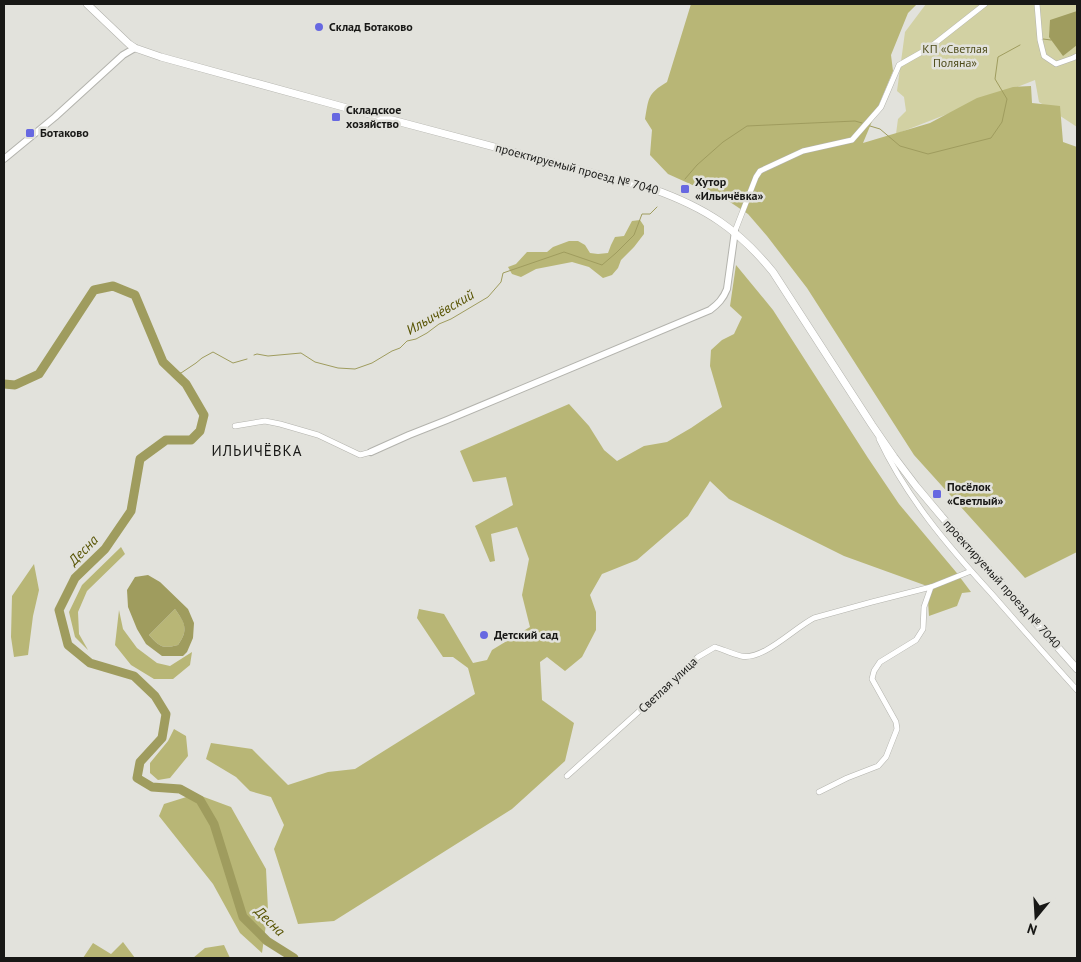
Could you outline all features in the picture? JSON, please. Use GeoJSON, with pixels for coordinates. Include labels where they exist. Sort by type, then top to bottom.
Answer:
{"type":"FeatureCollection","features":[{"type":"Feature","properties":{"kind":"main road"},"geometry":{"type":"LineString","coordinates":[[87,4],[135,48]]}},
{"type":"Feature","properties":{"kind":"main road","name":"проектируемый проезд № 7040"},"geometry":{"type":"LineString","coordinates":[[135,48],[161,57],[347,108],[653,189],[678,198],[702,210],[734,232],[759,255],[773,272],[872,425],[916,486],[1077,669]]}},
{"type":"Feature","properties":{"kind":"street"},"geometry":{"type":"LineString","coordinates":[[235,426],[265,421],[280,424],[318,435],[360,455],[710,310],[719,304],[727,289],[734,232],[760,171],[802,151],[852,140],[882,107],[899,65],[929,48],[985,4]]}},
{"type":"Feature","properties":{"kind":"street"},"geometry":{"type":"LineString","coordinates":[[1037,4],[1040,40],[1044,56],[1056,64],[1077,56]]}},
{"type":"Feature","properties":{"kind":"street"},"geometry":{"type":"LineString","coordinates":[[4,159],[55,118],[124,55],[135,48]]}},
{"type":"Feature","properties":{"kind":"street"},"geometry":{"type":"LineString","coordinates":[[872,425],[895,471],[920,510],[971,571],[1077,690]]}},
{"type":"Feature","properties":{"kind":"street","name":"Светлая улица"},"geometry":{"type":"LineString","coordinates":[[567,776],[698,656],[715,647],[743,657],[756,656],[814,618],[923,590],[971,571]]}},
{"type":"Feature","properties":{"kind":"street"},"geometry":{"type":"LineString","coordinates":[[819,792],[847,778],[878,766],[886,757],[897,728],[896,722],[872,679],[874,671],[880,662],[916,640],[922,629],[924,607],[931,587]]}},
{"type":"Feature","properties":{"kind":"green space","name":"КП «Светлая Поляна»"},"geometry":{"type":"Polygon","coordinates":[[[926,4],[1077,4],[1077,127],[1039,102],[1035,80],[896,134],[898,119],[906,111],[904,97],[897,91],[905,32],[926,4]]]}},
{"type":"Feature","properties":{"kind":"shaded area"},"geometry":{"type":"Polygon","coordinates":[[[691,4],[917,4],[908,13],[891,55],[893,71],[863,143],[930,123],[977,98],[1013,87],[1031,86],[1032,103],[1060,106],[1063,142],[1077,147],[1077,552],[1025,578],[914,455],[807,288],[748,214],[730,202],[668,174],[650,155],[652,130],[645,119],[648,101],[652,93],[667,82],[691,4]]]}},
{"type":"Feature","properties":{"kind":"shaded area"},"geometry":{"type":"Polygon","coordinates":[[[1077,11],[1077,45],[1063,56],[1049,37],[1050,20],[1077,11]]]}},
{"type":"Feature","properties":{"kind":"shaded area"},"geometry":{"type":"Polygon","coordinates":[[[640,220],[644,226],[644,234],[621,260],[618,268],[612,275],[603,278],[589,267],[572,262],[536,269],[521,277],[512,274],[508,267],[516,264],[527,252],[547,252],[553,247],[569,241],[578,241],[585,245],[590,253],[608,253],[615,237],[624,236],[632,221],[640,220]]]}},
{"type":"Feature","properties":{"kind":"shaded area"},"geometry":{"type":"Polygon","coordinates":[[[736,265],[773,310],[899,504],[971,592],[962,593],[957,606],[929,616],[927,586],[844,556],[729,499],[710,481],[688,516],[637,560],[602,574],[590,595],[596,612],[596,630],[582,657],[565,671],[547,657],[540,662],[542,700],[574,723],[565,761],[512,809],[334,921],[298,924],[274,849],[284,825],[271,797],[250,791],[236,777],[206,759],[211,743],[252,749],[288,785],[328,772],[355,769],[475,694],[468,668],[453,657],[443,657],[417,618],[419,609],[444,614],[473,663],[487,660],[492,650],[530,627],[522,595],[529,559],[517,527],[491,534],[495,561],[490,562],[475,526],[513,505],[506,477],[473,482],[460,451],[569,404],[589,426],[604,450],[617,461],[644,446],[667,442],[691,428],[722,407],[710,366],[711,350],[722,340],[734,334],[742,317],[730,306],[736,265]]]}},
{"type":"Feature","properties":{"kind":"shaded area"},"geometry":{"type":"Polygon","coordinates":[[[121,547],[125,554],[87,591],[78,612],[79,634],[88,650],[75,637],[69,612],[82,585],[121,547]]]}},
{"type":"Feature","properties":{"kind":"shaded area"},"geometry":{"type":"Polygon","coordinates":[[[34,564],[39,590],[33,616],[28,655],[14,657],[11,637],[12,596],[34,564]]]}},
{"type":"Feature","properties":{"kind":"shaded area"},"geometry":{"type":"Polygon","coordinates":[[[148,575],[160,582],[188,609],[194,623],[193,638],[187,652],[183,656],[162,656],[146,644],[137,629],[128,607],[127,590],[135,577],[148,575]],[[175,609],[149,635],[162,646],[178,645],[185,631],[175,609]]]}},
{"type":"Feature","properties":{"kind":"shaded area"},"geometry":{"type":"Polygon","coordinates":[[[175,609],[183,622],[184,635],[178,645],[165,647],[149,635],[175,609]]]}},
{"type":"Feature","properties":{"kind":"shaded area"},"geometry":{"type":"Polygon","coordinates":[[[119,610],[123,629],[137,648],[157,663],[170,666],[192,652],[190,665],[173,679],[154,679],[131,665],[115,645],[119,610]]]}},
{"type":"Feature","properties":{"kind":"shaded area"},"geometry":{"type":"Polygon","coordinates":[[[174,729],[186,736],[188,756],[170,778],[158,780],[150,773],[150,763],[168,741],[174,729]]]}},
{"type":"Feature","properties":{"kind":"shaded area"},"geometry":{"type":"Polygon","coordinates":[[[196,794],[231,807],[266,869],[268,910],[262,953],[240,933],[213,884],[159,816],[164,804],[196,794]]]}},
{"type":"Feature","properties":{"kind":"shaded area"},"geometry":{"type":"Polygon","coordinates":[[[123,942],[135,958],[83,958],[93,943],[111,954],[123,942]]]}},
{"type":"Feature","properties":{"kind":"shaded area"},"geometry":{"type":"Polygon","coordinates":[[[224,945],[230,958],[193,958],[205,948],[224,945]]]}},
{"type":"Feature","properties":{"kind":"waterway"},"geometry":{"type":"LineString","coordinates":[[1043,39],[1051,40]]}},
{"type":"Feature","properties":{"kind":"waterway"},"geometry":{"type":"LineString","coordinates":[[870,126],[880,129],[900,146],[928,154],[991,138],[1002,122],[1007,99],[995,79],[998,57],[1020,45]]}},
{"type":"Feature","properties":{"kind":"waterway"},"geometry":{"type":"LineString","coordinates":[[685,179],[697,165],[723,142],[747,126],[855,121],[862,123]]}},
{"type":"Feature","properties":{"kind":"waterway","name":"Ильичёвский"},"geometry":{"type":"LineString","coordinates":[[254,355],[268,356],[301,353],[315,362],[338,368],[355,369],[372,363],[400,348],[407,341],[416,339],[488,297],[501,282],[503,273],[564,252],[602,265],[634,235],[642,214],[650,214],[657,207]]}},
{"type":"Feature","properties":{"kind":"waterway","name":"Десна"},"geometry":{"type":"LineString","coordinates":[[4,384],[15,385],[39,374],[94,290],[113,286],[135,295],[163,362],[186,384],[204,415],[200,431],[191,440],[166,440],[140,459],[131,511],[105,549],[75,578],[59,610],[68,645],[90,663],[134,676],[155,696],[166,714],[162,738],[140,762],[137,778],[152,787],[180,789],[200,800],[214,824],[243,917],[267,941],[294,958]]}},
{"type":"Feature","properties":{"kind":"waterway"},"geometry":{"type":"LineString","coordinates":[[174,373],[181,373],[213,352],[233,363],[247,359]]}},
{"type":"Feature","properties":{"kind":"place","name":"Склад Ботаково"},"geometry":{"type":"Point","coordinates":[319,27]}},
{"type":"Feature","properties":{"kind":"place","name":"Складское хозяйство"},"geometry":{"type":"Point","coordinates":[336,117]}},
{"type":"Feature","properties":{"kind":"place","name":"Ботаково"},"geometry":{"type":"Point","coordinates":[30,133]}},
{"type":"Feature","properties":{"kind":"place","name":"Хутор «Ильичёвка»"},"geometry":{"type":"Point","coordinates":[685,189]}},
{"type":"Feature","properties":{"kind":"place","name":"Посёлок «Светлый»"},"geometry":{"type":"Point","coordinates":[937,494]}},
{"type":"Feature","properties":{"kind":"place","name":"Детский сад"},"geometry":{"type":"Point","coordinates":[484,635]}},
{"type":"Feature","properties":{"kind":"district","name":"ИЛЬИЧЁВКА"},"geometry":{"type":"Point","coordinates":[257,451]}}]}
